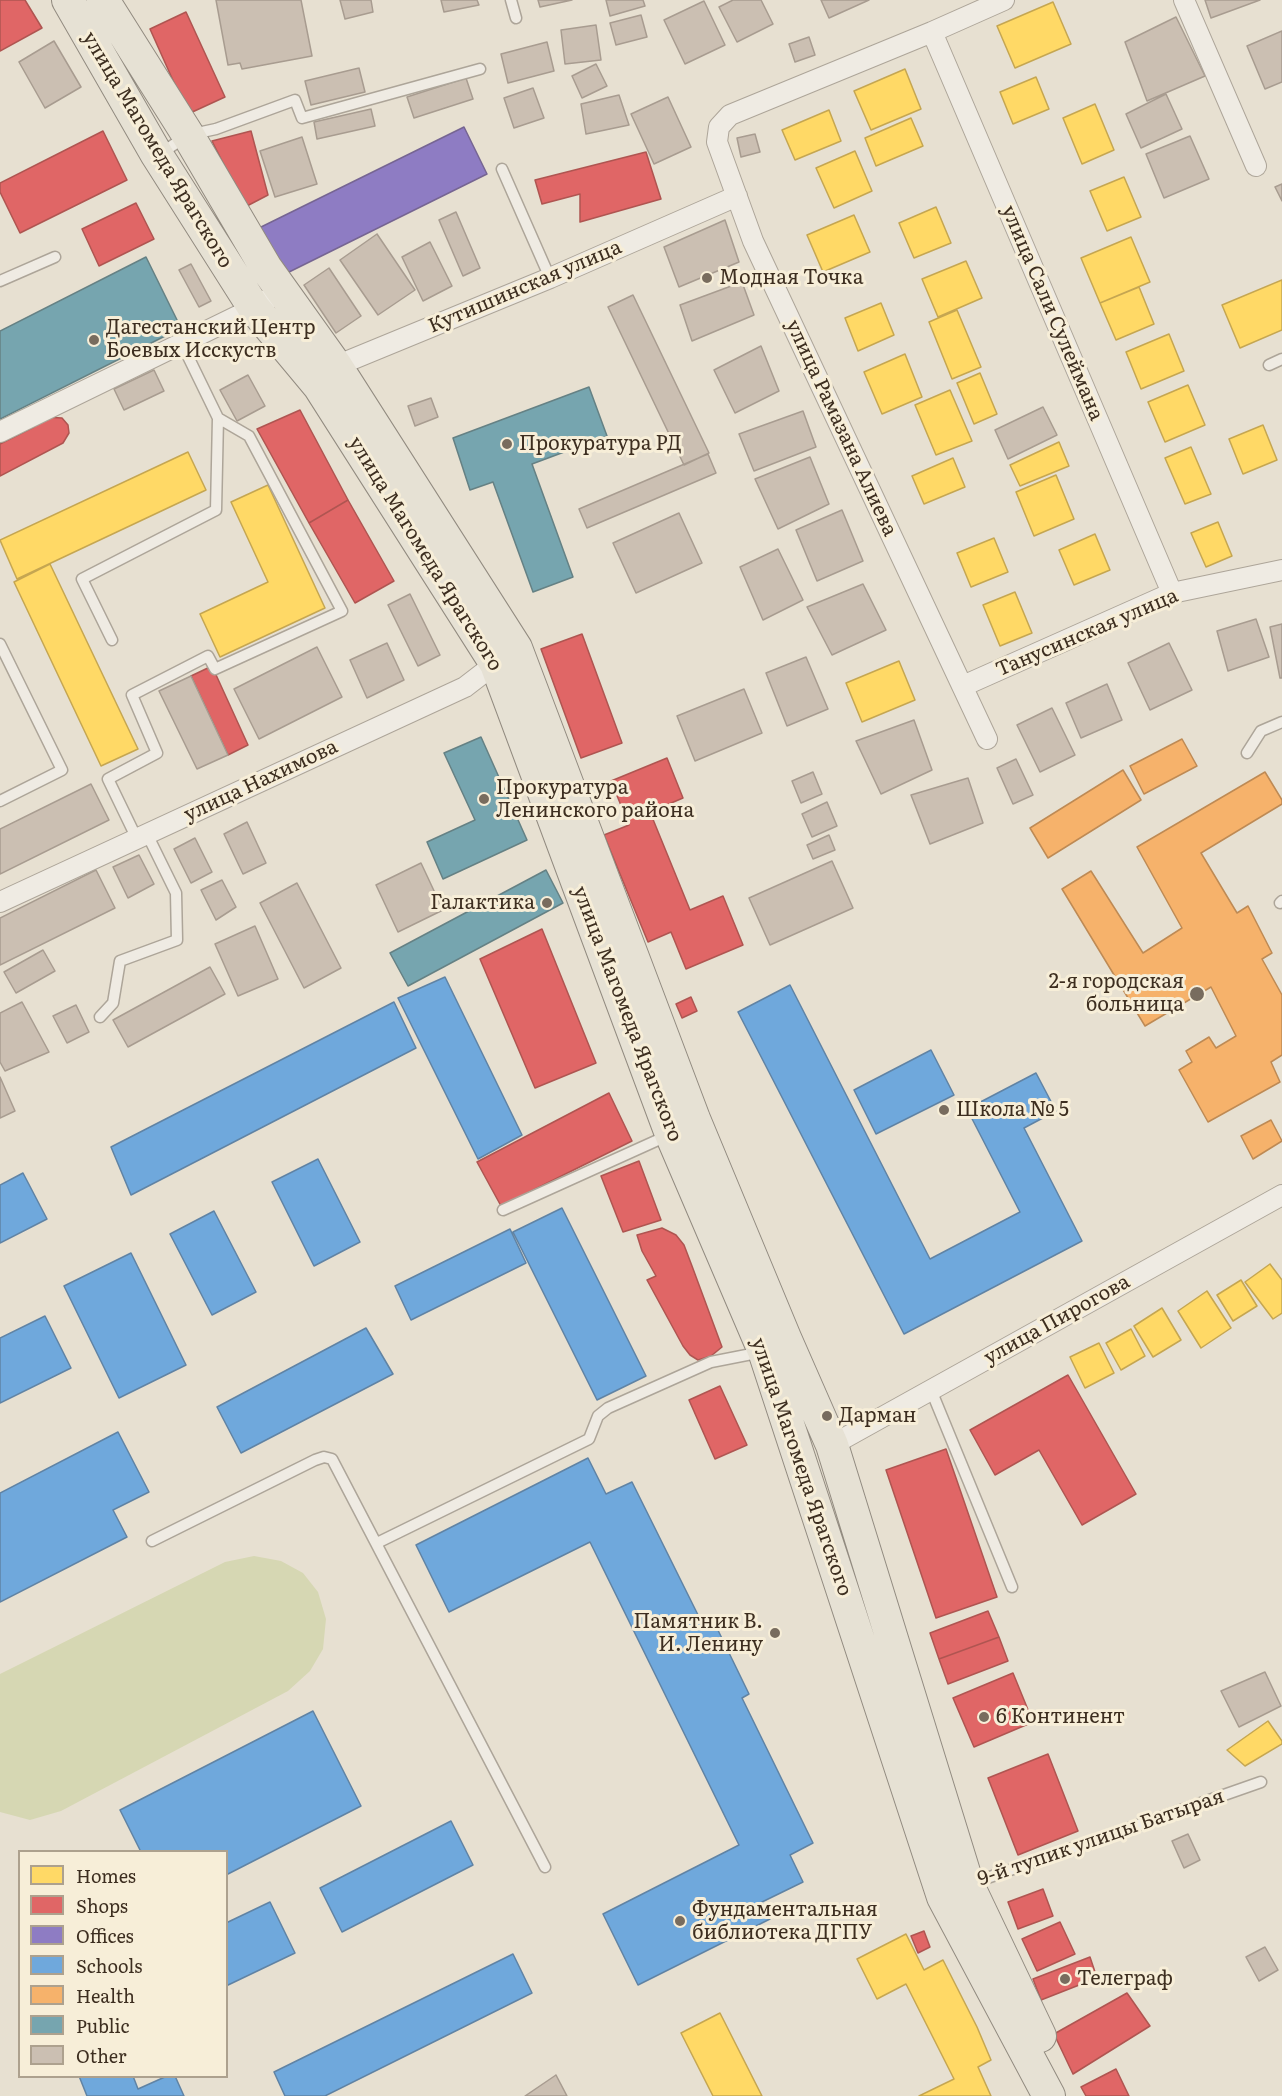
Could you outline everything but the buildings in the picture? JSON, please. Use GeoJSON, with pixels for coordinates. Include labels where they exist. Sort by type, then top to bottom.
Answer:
{"type":"FeatureCollection","features":[{"type":"Feature","properties":{"kind":"main road","name":"улица Магомеда Ярагского"},"geometry":{"type":"LineString","coordinates":[[68,0],[157,155],[254,308],[328,376]]}},
{"type":"Feature","properties":{"kind":"main road","name":"улица Магомеда Ярагского"},"geometry":{"type":"LineString","coordinates":[[103,0],[188,135],[281,291],[328,376],[506,656],[683,1127],[775,1345],[955,1891],[1049,2096]]}},
{"type":"Feature","properties":{"kind":"main road","name":"улица Магомеда Ярагского"},"geometry":{"type":"LineString","coordinates":[[775,1345],[832,1445],[955,1891],[1070,2096]]}},
{"type":"Feature","properties":{"kind":"street"},"geometry":{"type":"LineString","coordinates":[[932,32],[1004,0]]}},
{"type":"Feature","properties":{"kind":"street"},"geometry":{"type":"LineString","coordinates":[[1184,0],[1256,166]]}},
{"type":"Feature","properties":{"kind":"street","name":"улица Рамазана Алиева"},"geometry":{"type":"LineString","coordinates":[[932,32],[730,115],[719,127],[717,142],[753,241],[987,739]]}},
{"type":"Feature","properties":{"kind":"street","name":"улица Сали Сулеймана"},"geometry":{"type":"LineString","coordinates":[[932,32],[1172,593]]}},
{"type":"Feature","properties":{"kind":"street","name":"Кутишинская улица"},"geometry":{"type":"LineString","coordinates":[[328,376],[737,196]]}},
{"type":"Feature","properties":{"kind":"street"},"geometry":{"type":"LineString","coordinates":[[0,432],[254,308],[281,291]]}},
{"type":"Feature","properties":{"kind":"street","name":"Танусинская улица"},"geometry":{"type":"LineString","coordinates":[[963,686],[1172,593],[1282,570]]}},
{"type":"Feature","properties":{"kind":"street","name":"улица Нахимова"},"geometry":{"type":"LineString","coordinates":[[0,902],[465,687],[506,656]]}},
{"type":"Feature","properties":{"kind":"street","name":"улица Пирогова"},"geometry":{"type":"LineString","coordinates":[[832,1445],[1282,1195]]}},
{"type":"Feature","properties":{"kind":"lane"},"geometry":{"type":"LineString","coordinates":[[511,0],[516,18]]}},
{"type":"Feature","properties":{"kind":"lane"},"geometry":{"type":"LineString","coordinates":[[157,155],[188,135],[216,129],[295,100],[302,118],[480,69]]}},
{"type":"Feature","properties":{"kind":"lane"},"geometry":{"type":"LineString","coordinates":[[502,169],[550,278]]}},
{"type":"Feature","properties":{"kind":"lane"},"geometry":{"type":"LineString","coordinates":[[0,281],[55,257]]}},
{"type":"Feature","properties":{"kind":"lane"},"geometry":{"type":"LineString","coordinates":[[112,640],[82,579],[216,510],[218,418],[182,344]]}},
{"type":"Feature","properties":{"kind":"lane"},"geometry":{"type":"LineString","coordinates":[[1269,365],[1282,359]]}},
{"type":"Feature","properties":{"kind":"lane"},"geometry":{"type":"LineString","coordinates":[[100,1017],[113,1003],[120,961],[177,940],[176,893],[108,779],[157,753],[132,695],[208,656],[215,669],[342,611],[249,436],[218,418]]}},
{"type":"Feature","properties":{"kind":"lane"},"geometry":{"type":"LineString","coordinates":[[0,644],[62,770],[0,801]]}},
{"type":"Feature","properties":{"kind":"lane"},"geometry":{"type":"LineString","coordinates":[[1246,753],[1262,731],[1282,722]]}},
{"type":"Feature","properties":{"kind":"lane"},"geometry":{"type":"LineString","coordinates":[[503,1210],[683,1127]]}},
{"type":"Feature","properties":{"kind":"lane"},"geometry":{"type":"LineString","coordinates":[[377,1543],[589,1439],[598,1416],[608,1408],[711,1362],[775,1345]]}},
{"type":"Feature","properties":{"kind":"lane"},"geometry":{"type":"LineString","coordinates":[[931,1390],[1011,1587]]}},
{"type":"Feature","properties":{"kind":"lane"},"geometry":{"type":"LineString","coordinates":[[153,1541],[315,1460],[329,1457],[334,1461],[545,1867]]}},
{"type":"Feature","properties":{"kind":"lane","name":"9-й тупик улицы Батырая"},"geometry":{"type":"LineString","coordinates":[[955,1891],[1261,1782]]}},
{"type":"Feature","properties":{"kind":"green space"},"geometry":{"type":"Polygon","coordinates":[[[254,1556],[281,1561],[303,1573],[318,1592],[326,1619],[323,1649],[310,1671],[288,1691],[61,1811],[30,1820],[0,1812],[0,1674],[225,1562],[254,1556]]]}},
{"type":"Feature","properties":{"kind":"place","name":"Модная Точка"},"geometry":{"type":"Point","coordinates":[707,278]}},
{"type":"Feature","properties":{"kind":"place","name":"Дагестанский Центр Боевых Исскуств"},"geometry":{"type":"Point","coordinates":[94,340]}},
{"type":"Feature","properties":{"kind":"place","name":"Прокуратура РД"},"geometry":{"type":"Point","coordinates":[507,444]}},
{"type":"Feature","properties":{"kind":"place","name":"Прокуратура Ленинского района"},"geometry":{"type":"Point","coordinates":[484,799]}},
{"type":"Feature","properties":{"kind":"place","name":"Галактика"},"geometry":{"type":"Point","coordinates":[547,903]}},
{"type":"Feature","properties":{"kind":"place","name":"2-я городская больница"},"geometry":{"type":"Point","coordinates":[1197,994]}},
{"type":"Feature","properties":{"kind":"place","name":"Школа № 5"},"geometry":{"type":"Point","coordinates":[944,1110]}},
{"type":"Feature","properties":{"kind":"place","name":"Дарман"},"geometry":{"type":"Point","coordinates":[827,1416]}},
{"type":"Feature","properties":{"kind":"place","name":"Памятник В. И. Ленину"},"geometry":{"type":"Point","coordinates":[775,1633]}},
{"type":"Feature","properties":{"kind":"place","name":"6 Континент"},"geometry":{"type":"Point","coordinates":[984,1717]}},
{"type":"Feature","properties":{"kind":"place","name":"Фундаментальная библиотека ДГПУ"},"geometry":{"type":"Point","coordinates":[680,1921]}},
{"type":"Feature","properties":{"kind":"place","name":"Телеграф"},"geometry":{"type":"Point","coordinates":[1065,1979]}}]}
